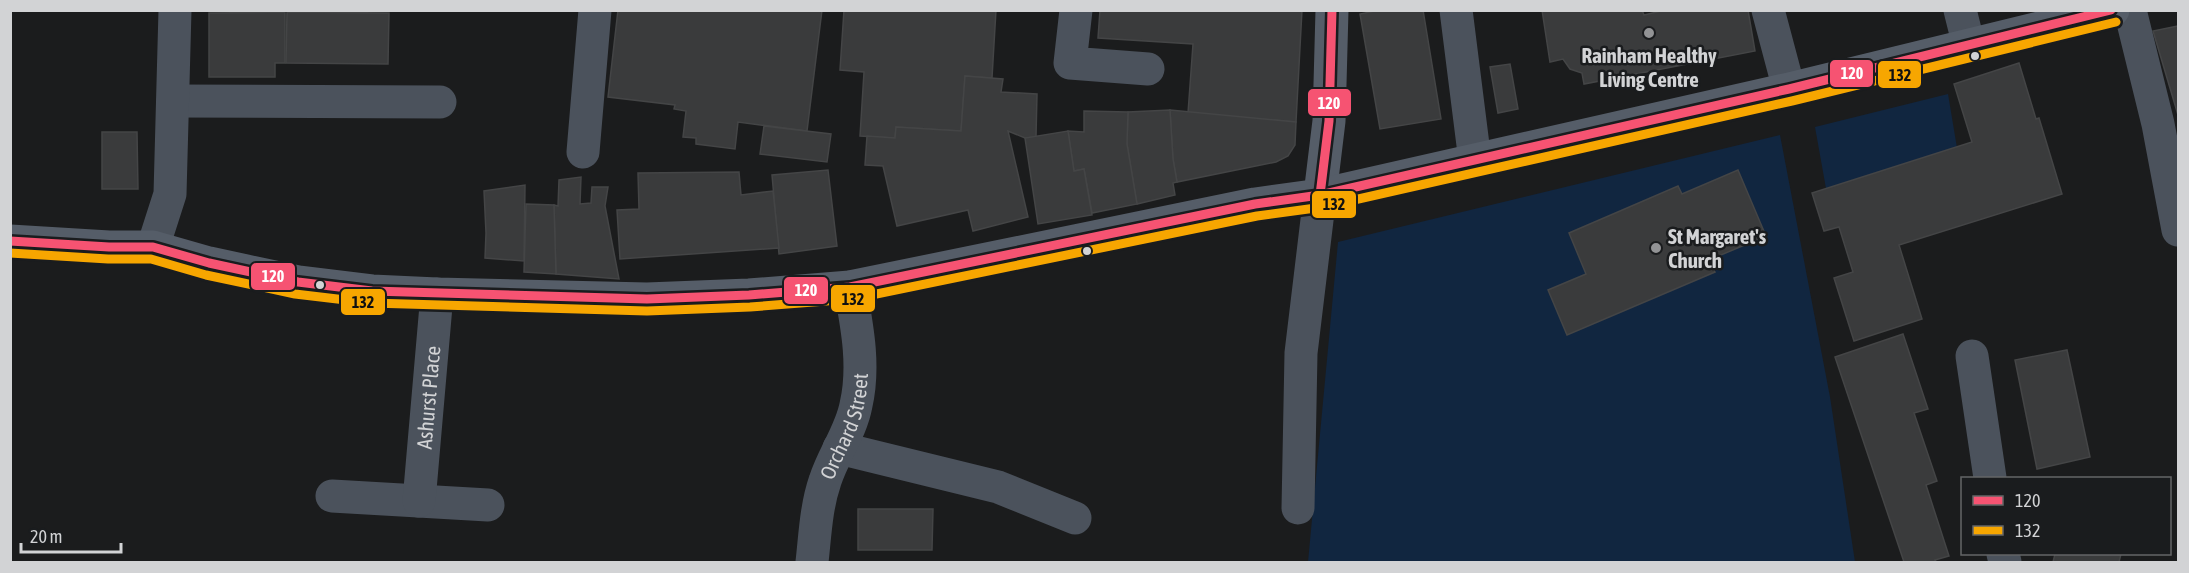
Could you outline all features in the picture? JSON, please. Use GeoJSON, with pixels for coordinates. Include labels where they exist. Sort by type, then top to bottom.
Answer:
{"type":"FeatureCollection","features":[{"type":"Feature","properties":{"kind":"main road"},"geometry":{"type":"LineString","coordinates":[[1320,195],[1329,121],[1332,10]]}},
{"type":"Feature","properties":{"kind":"main road"},"geometry":{"type":"LineString","coordinates":[[10,241],[109,248],[153,247],[209,263],[298,282],[372,291],[647,299],[749,295],[850,287],[1255,204],[1320,195],[1789,90],[2113,10]]}},
{"type":"Feature","properties":{"kind":"street"},"geometry":{"type":"LineString","coordinates":[[153,247],[170,194],[175,10]]}},
{"type":"Feature","properties":{"kind":"street"},"geometry":{"type":"LineString","coordinates":[[583,152],[595,10]]}},
{"type":"Feature","properties":{"kind":"street"},"geometry":{"type":"LineString","coordinates":[[1076,10],[1070,63],[1148,69]]}},
{"type":"Feature","properties":{"kind":"street"},"geometry":{"type":"LineString","coordinates":[[1456,10],[1475,160]]}},
{"type":"Feature","properties":{"kind":"street"},"geometry":{"type":"LineString","coordinates":[[1768,10],[1789,90]]}},
{"type":"Feature","properties":{"kind":"street"},"geometry":{"type":"LineString","coordinates":[[1960,10],[1969,46]]}},
{"type":"Feature","properties":{"kind":"street"},"geometry":{"type":"LineString","coordinates":[[2130,10],[2158,124],[2178,230]]}},
{"type":"Feature","properties":{"kind":"street"},"geometry":{"type":"LineString","coordinates":[[173,101],[440,102]]}},
{"type":"Feature","properties":{"kind":"street"},"geometry":{"type":"LineString","coordinates":[[1298,508],[1301,353],[1320,195]]}},
{"type":"Feature","properties":{"kind":"street","name":"Orchard Street"},"geometry":{"type":"LineString","coordinates":[[812,562],[820,500],[825,480],[856,407],[860,383],[857,326],[850,287]]}},
{"type":"Feature","properties":{"kind":"street","name":"Ashurst Place"},"geometry":{"type":"LineString","coordinates":[[419,501],[437,294]]}},
{"type":"Feature","properties":{"kind":"street"},"geometry":{"type":"LineString","coordinates":[[1972,356],[1990,477]]}},
{"type":"Feature","properties":{"kind":"street"},"geometry":{"type":"LineString","coordinates":[[840,448],[998,487],[1075,518]]}},
{"type":"Feature","properties":{"kind":"street"},"geometry":{"type":"LineString","coordinates":[[332,496],[488,505]]}},
{"type":"Feature","properties":{"kind":"shaded area"},"geometry":{"type":"Polygon","coordinates":[[[1948,94],[1958,154],[1827,194],[1815,127],[1948,94]]]}},
{"type":"Feature","properties":{"kind":"shaded area"},"geometry":{"type":"Polygon","coordinates":[[[1780,135],[1830,397],[1855,562],[1308,562],[1338,242],[1780,135]]]}},
{"type":"Feature","properties":{"kind":"building"},"geometry":{"type":"Polygon","coordinates":[[[618,10],[822,10],[807,131],[738,122],[735,149],[696,144],[696,138],[683,137],[686,111],[674,109],[675,105],[608,97],[618,10]]]}},
{"type":"Feature","properties":{"kind":"building"},"geometry":{"type":"Polygon","coordinates":[[[844,10],[996,10],[992,78],[965,76],[961,131],[896,127],[895,138],[860,136],[864,72],[840,70],[844,10]]]}},
{"type":"Feature","properties":{"kind":"building"},"geometry":{"type":"Polygon","coordinates":[[[1100,10],[1302,10],[1296,122],[1188,113],[1193,44],[1098,38],[1100,10]]]}},
{"type":"Feature","properties":{"kind":"building"},"geometry":{"type":"Polygon","coordinates":[[[1379,10],[1423,10],[1441,119],[1380,129],[1360,14],[1379,10]]]}},
{"type":"Feature","properties":{"kind":"building","name":"Rainham Healthy Living Centre"},"geometry":{"type":"Polygon","coordinates":[[[1542,10],[1642,10],[1644,15],[1665,10],[1748,10],[1755,51],[1584,84],[1582,73],[1570,69],[1563,59],[1550,62],[1542,10]]]}},
{"type":"Feature","properties":{"kind":"building"},"geometry":{"type":"Polygon","coordinates":[[[285,12],[285,63],[275,63],[275,77],[209,77],[209,13],[285,12]]]}},
{"type":"Feature","properties":{"kind":"building"},"geometry":{"type":"Polygon","coordinates":[[[287,12],[389,13],[388,64],[286,63],[287,12]]]}},
{"type":"Feature","properties":{"kind":"building"},"geometry":{"type":"Polygon","coordinates":[[[2178,26],[2178,115],[2153,31],[2178,26]]]}},
{"type":"Feature","properties":{"kind":"building"},"geometry":{"type":"Polygon","coordinates":[[[2019,63],[2036,119],[2039,118],[2062,194],[1899,245],[1922,319],[1854,341],[1834,278],[1853,272],[1839,227],[1824,231],[1812,193],[1972,142],[1954,84],[2019,63]]]}},
{"type":"Feature","properties":{"kind":"building"},"geometry":{"type":"Polygon","coordinates":[[[1510,64],[1518,109],[1498,113],[1490,67],[1510,64]]]}},
{"type":"Feature","properties":{"kind":"building"},"geometry":{"type":"Polygon","coordinates":[[[965,76],[1003,79],[1001,92],[1037,94],[1036,137],[1025,138],[1008,131],[1028,217],[973,231],[968,210],[897,226],[883,166],[865,165],[867,136],[895,138],[896,127],[961,131],[965,76]]]}},
{"type":"Feature","properties":{"kind":"building"},"geometry":{"type":"Polygon","coordinates":[[[1170,110],[1296,122],[1295,145],[1288,156],[1276,162],[1177,182],[1170,110]]]}},
{"type":"Feature","properties":{"kind":"building"},"geometry":{"type":"Polygon","coordinates":[[[1170,110],[1177,182],[1173,183],[1175,195],[1137,204],[1127,144],[1128,112],[1170,110]]]}},
{"type":"Feature","properties":{"kind":"building"},"geometry":{"type":"Polygon","coordinates":[[[1084,111],[1128,112],[1127,144],[1137,204],[1092,213],[1084,169],[1074,171],[1068,131],[1084,132],[1084,111]]]}},
{"type":"Feature","properties":{"kind":"building"},"geometry":{"type":"Polygon","coordinates":[[[764,126],[831,134],[827,162],[760,154],[764,126]]]}},
{"type":"Feature","properties":{"kind":"building"},"geometry":{"type":"Polygon","coordinates":[[[1068,131],[1074,171],[1084,169],[1092,215],[1038,224],[1025,138],[1068,131]]]}},
{"type":"Feature","properties":{"kind":"building"},"geometry":{"type":"Polygon","coordinates":[[[102,132],[137,132],[138,189],[102,189],[102,132]]]}},
{"type":"Feature","properties":{"kind":"building"},"geometry":{"type":"Polygon","coordinates":[[[828,170],[837,246],[779,254],[772,175],[828,170]]]}},
{"type":"Feature","properties":{"kind":"building","name":"St Margaret's Church"},"geometry":{"type":"Polygon","coordinates":[[[1738,170],[1766,236],[1709,260],[1715,272],[1567,335],[1548,290],[1586,274],[1569,233],[1678,186],[1682,194],[1738,170]]]}},
{"type":"Feature","properties":{"kind":"building"},"geometry":{"type":"Polygon","coordinates":[[[739,172],[741,195],[773,191],[779,248],[620,259],[617,210],[639,209],[638,173],[739,172]]]}},
{"type":"Feature","properties":{"kind":"building"},"geometry":{"type":"Polygon","coordinates":[[[581,177],[580,204],[591,203],[592,187],[608,187],[605,206],[619,279],[556,274],[554,205],[558,206],[559,180],[581,177]]]}},
{"type":"Feature","properties":{"kind":"building"},"geometry":{"type":"Polygon","coordinates":[[[525,185],[524,261],[485,258],[484,191],[525,185]]]}},
{"type":"Feature","properties":{"kind":"building"},"geometry":{"type":"Polygon","coordinates":[[[526,204],[554,205],[556,274],[524,272],[526,204]]]}},
{"type":"Feature","properties":{"kind":"building"},"geometry":{"type":"Polygon","coordinates":[[[1903,334],[1928,409],[1914,413],[1937,481],[1926,485],[1949,556],[1935,560],[1936,562],[1904,562],[1835,357],[1903,334]]]}},
{"type":"Feature","properties":{"kind":"building"},"geometry":{"type":"Polygon","coordinates":[[[2067,350],[2090,457],[2037,469],[2015,360],[2067,350]]]}},
{"type":"Feature","properties":{"kind":"building"},"geometry":{"type":"Polygon","coordinates":[[[858,509],[933,509],[932,550],[858,550],[858,509]]]}},
{"type":"Feature","properties":{"kind":"building"},"geometry":{"type":"Polygon","coordinates":[[[2055,555],[2121,555],[2119,562],[2053,562],[2055,555]]]}},
{"type":"Feature","properties":{"kind":"transit line","name":"120"},"geometry":{"type":"LineString","coordinates":[[1320,195],[1329,121],[1332,10]]}},
{"type":"Feature","properties":{"kind":"transit line","name":"120"},"geometry":{"type":"LineString","coordinates":[[10,241],[109,247],[153,247],[209,263],[298,282],[372,291],[647,299],[749,295],[850,287],[1255,204],[1320,195],[1789,89],[2111,10]]}},
{"type":"Feature","properties":{"kind":"transit line","name":"132"},"geometry":{"type":"LineString","coordinates":[[10,253],[108,259],[151,259],[206,275],[295,294],[371,303],[647,311],[750,307],[852,299],[1257,216],[1323,207],[1792,101],[2116,22]]}},
{"type":"Feature","properties":{"kind":"place","name":"Rainham Healthy Living Centre"},"geometry":{"type":"Point","coordinates":[1649,33]}},
{"type":"Feature","properties":{"kind":"place","name":"St Margaret's Church"},"geometry":{"type":"Point","coordinates":[1656,248]}}]}
